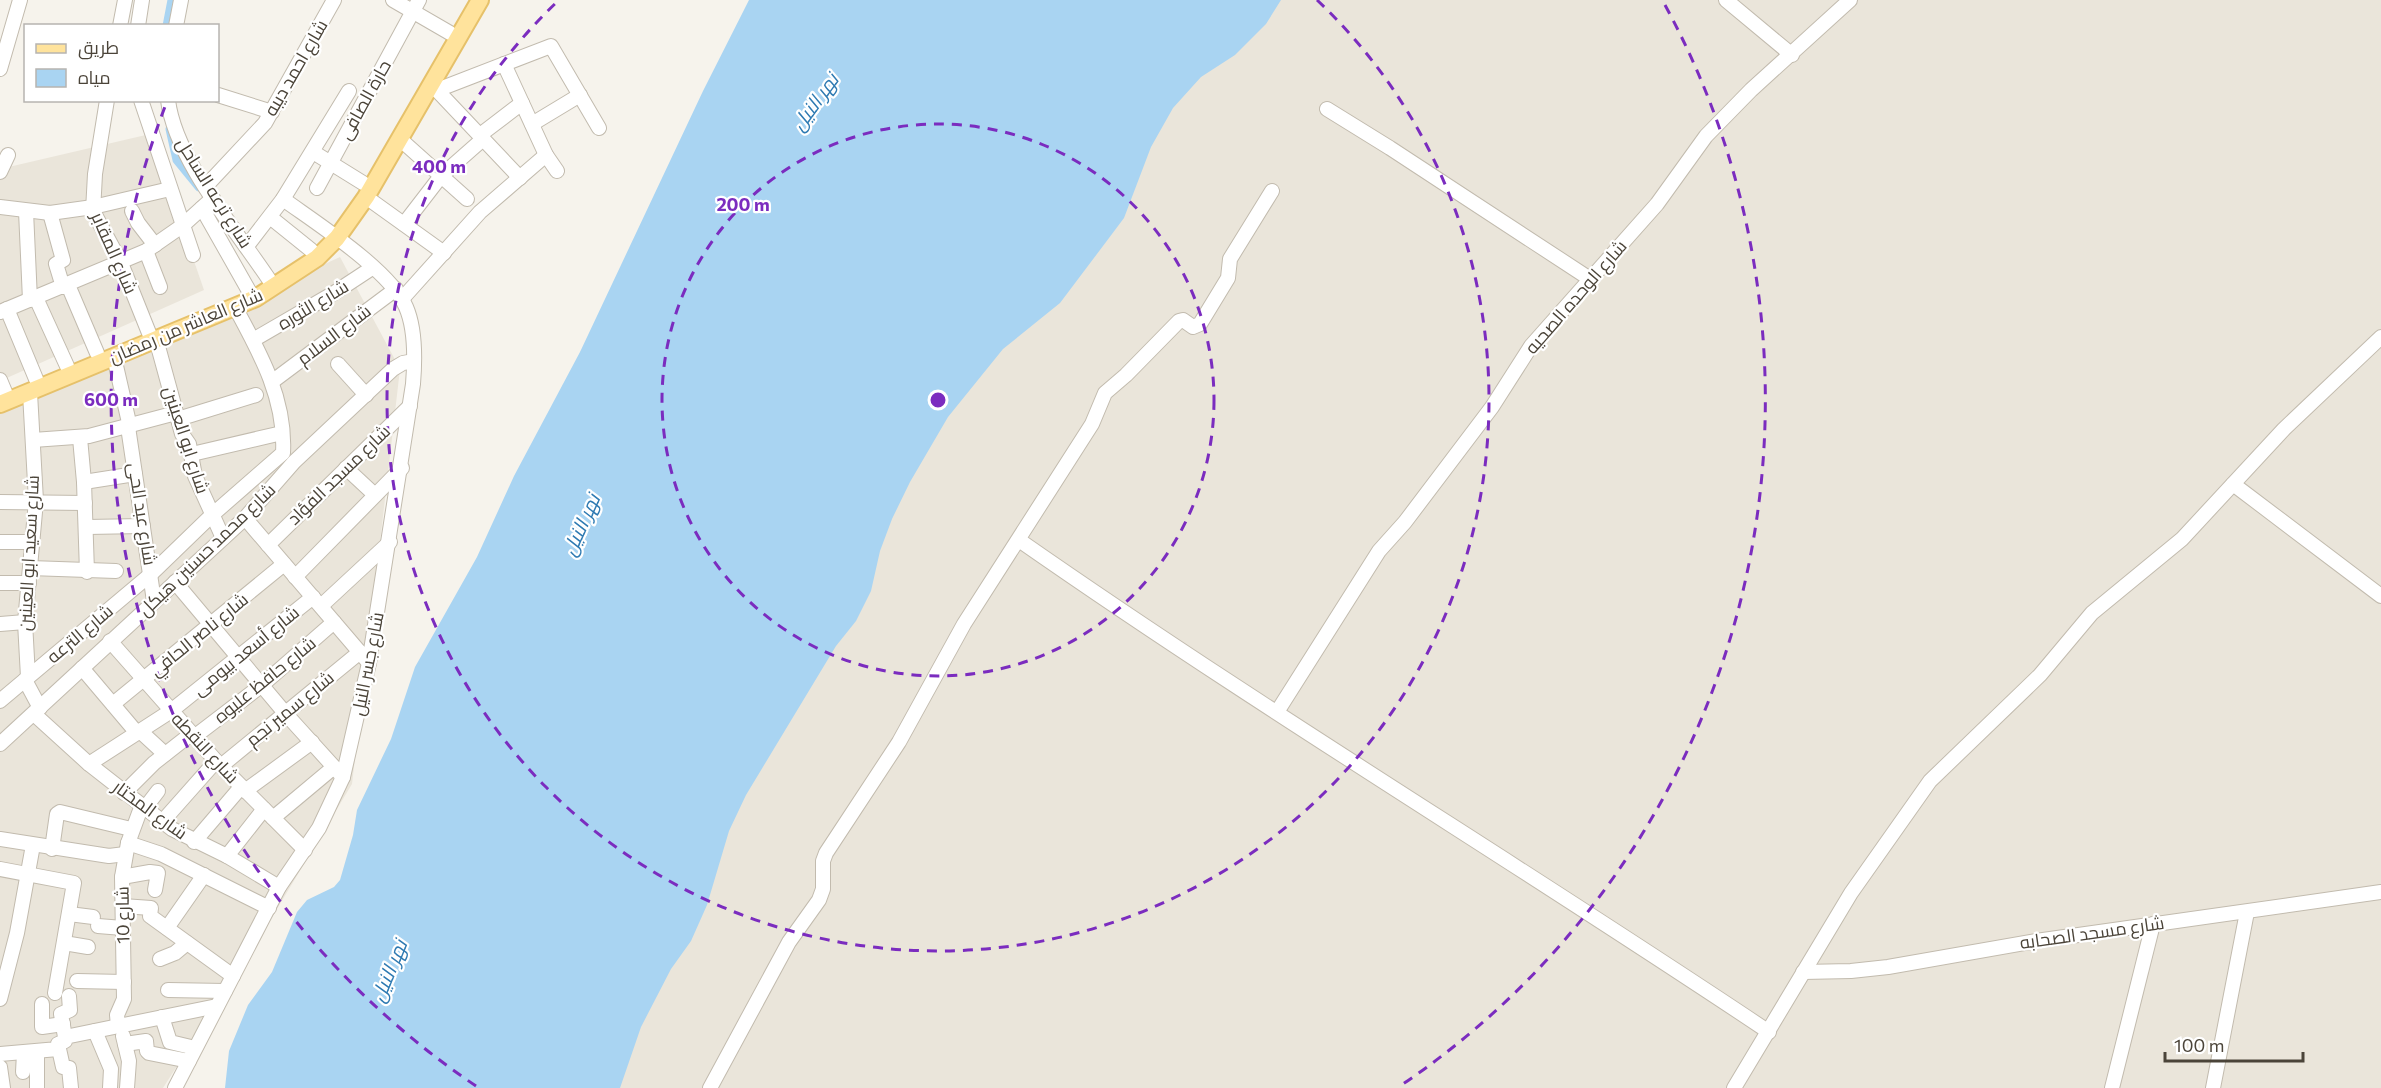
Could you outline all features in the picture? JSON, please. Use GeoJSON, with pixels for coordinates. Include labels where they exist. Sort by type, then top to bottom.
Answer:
{"type":"FeatureCollection","features":[{"type":"Feature","properties":{"kind":"main road","name":"شارع العاشر من رمضان"},"geometry":{"type":"LineString","coordinates":[[364,190],[469,0]]}},
{"type":"Feature","properties":{"kind":"main road","name":"شارع العاشر من رمضان"},"geometry":{"type":"LineString","coordinates":[[33,386],[67,366],[97,353],[152,336],[256,298],[316,258],[401,140],[435,87],[480,0]]}},
{"type":"Feature","properties":{"kind":"main road","name":"شارع العاشر من رمضان"},"geometry":{"type":"LineString","coordinates":[[1,393],[33,386],[114,357],[152,336],[270,281],[333,235]]}},
{"type":"Feature","properties":{"kind":"street"},"geometry":{"type":"LineString","coordinates":[[0,69],[4,38],[20,0]]}},
{"type":"Feature","properties":{"kind":"street"},"geometry":{"type":"LineString","coordinates":[[120,24],[125,0]]}},
{"type":"Feature","properties":{"kind":"street"},"geometry":{"type":"LineString","coordinates":[[138,24],[142,0]]}},
{"type":"Feature","properties":{"kind":"street"},"geometry":{"type":"LineString","coordinates":[[176,24],[181,0]]}},
{"type":"Feature","properties":{"kind":"street","name":"شارع احمد ديبه"},"geometry":{"type":"LineString","coordinates":[[4,311],[121,263],[150,248],[202,208],[209,192],[272,112],[334,0]]}},
{"type":"Feature","properties":{"kind":"street"},"geometry":{"type":"LineString","coordinates":[[393,0],[417,6],[450,33]]}},
{"type":"Feature","properties":{"kind":"street"},"geometry":{"type":"LineString","coordinates":[[1726,0],[1791,55]]}},
{"type":"Feature","properties":{"kind":"street","name":"شارع الوحده الصحيه"},"geometry":{"type":"LineString","coordinates":[[1277,712],[1379,551],[1405,522],[1492,407],[1531,346],[1657,204],[1706,136],[1751,90],[1850,0]]}},
{"type":"Feature","properties":{"kind":"street","name":"حارة الصافى"},"geometry":{"type":"LineString","coordinates":[[317,188],[417,6]]}},
{"type":"Feature","properties":{"kind":"street"},"geometry":{"type":"LineString","coordinates":[[520,178],[435,87],[551,46],[599,128]]}},
{"type":"Feature","properties":{"kind":"street"},"geometry":{"type":"LineString","coordinates":[[504,64],[546,155],[557,171]]}},
{"type":"Feature","properties":{"kind":"street"},"geometry":{"type":"LineString","coordinates":[[247,246],[270,217],[314,152],[349,91]]}},
{"type":"Feature","properties":{"kind":"street"},"geometry":{"type":"LineString","coordinates":[[532,124],[580,94]]}},
{"type":"Feature","properties":{"kind":"street"},"geometry":{"type":"LineString","coordinates":[[219,95],[272,112]]}},
{"type":"Feature","properties":{"kind":"street","name":"شارع المقابر"},"geometry":{"type":"LineString","coordinates":[[107,102],[95,174],[93,207],[121,263],[152,336]]}},
{"type":"Feature","properties":{"kind":"street","name":"شارع ترعه الساحل"},"geometry":{"type":"LineString","coordinates":[[142,102],[193,255]]}},
{"type":"Feature","properties":{"kind":"street","name":"شارع ترعه الساحل"},"geometry":{"type":"LineString","coordinates":[[168,102],[177,138],[209,192],[270,281]]}},
{"type":"Feature","properties":{"kind":"street"},"geometry":{"type":"LineString","coordinates":[[404,224],[441,176],[481,137],[522,103]]}},
{"type":"Feature","properties":{"kind":"street"},"geometry":{"type":"LineString","coordinates":[[1327,109],[1590,279]]}},
{"type":"Feature","properties":{"kind":"street"},"geometry":{"type":"LineString","coordinates":[[401,140],[467,199]]}},
{"type":"Feature","properties":{"kind":"street"},"geometry":{"type":"LineString","coordinates":[[314,152],[444,253]]}},
{"type":"Feature","properties":{"kind":"street"},"geometry":{"type":"LineString","coordinates":[[0,172],[8,155]]}},
{"type":"Feature","properties":{"kind":"street","name":"شارع السلام"},"geometry":{"type":"LineString","coordinates":[[273,381],[399,294],[444,253],[480,212],[546,155]]}},
{"type":"Feature","properties":{"kind":"street"},"geometry":{"type":"LineString","coordinates":[[0,207],[26,212],[50,213],[93,207],[170,189]]}},
{"type":"Feature","properties":{"kind":"street"},"geometry":{"type":"LineString","coordinates":[[710,1088],[789,942],[819,900],[823,889],[823,861],[826,853],[898,742],[940,664],[1092,424],[1105,393],[1179,321],[1184,320],[1193,327],[1200,324],[1228,278],[1230,259],[1272,191]]}},
{"type":"Feature","properties":{"kind":"street"},"geometry":{"type":"LineString","coordinates":[[282,199],[333,235],[399,294]]}},
{"type":"Feature","properties":{"kind":"street"},"geometry":{"type":"LineString","coordinates":[[202,208],[249,291]]}},
{"type":"Feature","properties":{"kind":"street"},"geometry":{"type":"LineString","coordinates":[[132,211],[150,248],[160,287]]}},
{"type":"Feature","properties":{"kind":"street"},"geometry":{"type":"LineString","coordinates":[[26,212],[33,299],[67,366]]}},
{"type":"Feature","properties":{"kind":"street"},"geometry":{"type":"LineString","coordinates":[[50,213],[63,260],[56,264],[97,353]]}},
{"type":"Feature","properties":{"kind":"street"},"geometry":{"type":"LineString","coordinates":[[270,217],[311,250]]}},
{"type":"Feature","properties":{"kind":"street","name":"شارع الثوره"},"geometry":{"type":"LineString","coordinates":[[253,340],[334,294],[372,268]]}},
{"type":"Feature","properties":{"kind":"street","name":"شارع جسر النيل"},"geometry":{"type":"LineString","coordinates":[[174,1088],[279,887],[329,810],[369,663],[402,468],[414,361],[410,320],[399,294]]}},
{"type":"Feature","properties":{"kind":"street","name":"شارع الترعه"},"geometry":{"type":"LineString","coordinates":[[0,701],[151,574],[212,515],[283,453],[273,381],[235,307]]}},
{"type":"Feature","properties":{"kind":"street","name":"شارع سعيد ابو العينين"},"geometry":{"type":"LineString","coordinates":[[4,311],[33,386],[36,501],[25,622],[26,679]]}},
{"type":"Feature","properties":{"kind":"street","name":"شارع ابو العينين"},"geometry":{"type":"LineString","coordinates":[[152,336],[182,436],[189,444],[195,476],[223,538]]}},
{"type":"Feature","properties":{"kind":"street"},"geometry":{"type":"LineString","coordinates":[[1734,1088],[1851,893],[1930,781],[2040,675],[2092,613],[2109,597],[2165,555],[2284,429],[2381,337]]}},
{"type":"Feature","properties":{"kind":"street","name":"شارع عبد الحى"},"geometry":{"type":"LineString","coordinates":[[114,357],[129,427],[154,601]]}},
{"type":"Feature","properties":{"kind":"street","name":"شارع محمد حسنين هيكل"},"geometry":{"type":"LineString","coordinates":[[0,744],[245,518],[294,462],[393,369],[403,363],[414,361]]}},
{"type":"Feature","properties":{"kind":"street"},"geometry":{"type":"LineString","coordinates":[[338,364],[366,394]]}},
{"type":"Feature","properties":{"kind":"street"},"geometry":{"type":"LineString","coordinates":[[33,440],[80,438],[256,395]]}},
{"type":"Feature","properties":{"kind":"street","name":"شارع مسجد الفؤاد"},"geometry":{"type":"LineString","coordinates":[[268,545],[410,406]]}},
{"type":"Feature","properties":{"kind":"street"},"geometry":{"type":"LineString","coordinates":[[192,454],[282,433]]}},
{"type":"Feature","properties":{"kind":"street"},"geometry":{"type":"LineString","coordinates":[[80,438],[87,527],[87,572]]}},
{"type":"Feature","properties":{"kind":"street"},"geometry":{"type":"LineString","coordinates":[[346,468],[375,495]]}},
{"type":"Feature","properties":{"kind":"street"},"geometry":{"type":"LineString","coordinates":[[295,577],[402,468]]}},
{"type":"Feature","properties":{"kind":"street"},"geometry":{"type":"LineString","coordinates":[[84,482],[135,474]]}},
{"type":"Feature","properties":{"kind":"street"},"geometry":{"type":"LineString","coordinates":[[2233,484],[2381,597]]}},
{"type":"Feature","properties":{"kind":"street"},"geometry":{"type":"LineString","coordinates":[[0,502],[85,503]]}},
{"type":"Feature","properties":{"kind":"street"},"geometry":{"type":"LineString","coordinates":[[245,518],[369,663]]}},
{"type":"Feature","properties":{"kind":"street"},"geometry":{"type":"LineString","coordinates":[[87,527],[143,526]]}},
{"type":"Feature","properties":{"kind":"street"},"geometry":{"type":"LineString","coordinates":[[1019,540],[1277,712],[1620,932],[1769,1032]]}},
{"type":"Feature","properties":{"kind":"street"},"geometry":{"type":"LineString","coordinates":[[0,542],[33,542]]}},
{"type":"Feature","properties":{"kind":"street","name":"شارع أسعد بيومى"},"geometry":{"type":"LineString","coordinates":[[89,764],[171,711],[239,657],[317,602],[390,542]]}},
{"type":"Feature","properties":{"kind":"street","name":"شارع ناصر الحافي"},"geometry":{"type":"LineString","coordinates":[[112,704],[284,564]]}},
{"type":"Feature","properties":{"kind":"street"},"geometry":{"type":"LineString","coordinates":[[30,568],[87,572],[116,571]]}},
{"type":"Feature","properties":{"kind":"street"},"geometry":{"type":"LineString","coordinates":[[175,582],[285,713],[339,772],[268,813],[227,856]]}},
{"type":"Feature","properties":{"kind":"street"},"geometry":{"type":"LineString","coordinates":[[0,583],[29,583]]}},
{"type":"Feature","properties":{"kind":"street"},"geometry":{"type":"LineString","coordinates":[[0,624],[25,622]]}},
{"type":"Feature","properties":{"kind":"street","name":"شارع حافظ عليوه"},"geometry":{"type":"LineString","coordinates":[[124,793],[165,754],[262,685],[334,622]]}},
{"type":"Feature","properties":{"kind":"street","name":"شارع النقطه"},"geometry":{"type":"LineString","coordinates":[[110,641],[218,764],[305,850]]}},
{"type":"Feature","properties":{"kind":"street","name":"شارع سمير نجم"},"geometry":{"type":"LineString","coordinates":[[162,822],[218,764],[360,652]]}},
{"type":"Feature","properties":{"kind":"street"},"geometry":{"type":"LineString","coordinates":[[82,668],[139,732],[165,754]]}},
{"type":"Feature","properties":{"kind":"street","name":"شارع المختار"},"geometry":{"type":"LineString","coordinates":[[26,679],[37,711],[89,764],[124,793],[162,822],[194,842],[227,856],[279,887]]}},
{"type":"Feature","properties":{"kind":"street"},"geometry":{"type":"LineString","coordinates":[[194,842],[243,789],[312,742]]}},
{"type":"Feature","properties":{"kind":"street","name":"شارع 10"},"geometry":{"type":"LineString","coordinates":[[119,1026],[117,1015],[124,999],[122,877],[128,842],[143,806],[158,791]]}},
{"type":"Feature","properties":{"kind":"street"},"geometry":{"type":"LineString","coordinates":[[52,849],[57,814],[60,812],[161,854],[269,908]]}},
{"type":"Feature","properties":{"kind":"street"},"geometry":{"type":"LineString","coordinates":[[0,839],[52,849],[109,856],[128,842]]}},
{"type":"Feature","properties":{"kind":"street"},"geometry":{"type":"LineString","coordinates":[[0,999],[17,933],[33,845]]}},
{"type":"Feature","properties":{"kind":"street"},"geometry":{"type":"LineString","coordinates":[[152,873],[161,854]]}},
{"type":"Feature","properties":{"kind":"street"},"geometry":{"type":"LineString","coordinates":[[0,869],[74,883],[64,943],[62,994],[71,1008],[61,1012],[63,1067],[69,1068],[68,1087]]}},
{"type":"Feature","properties":{"kind":"street"},"geometry":{"type":"LineString","coordinates":[[122,877],[152,873],[159,875],[154,890]]}},
{"type":"Feature","properties":{"kind":"street"},"geometry":{"type":"LineString","coordinates":[[167,928],[204,875]]}},
{"type":"Feature","properties":{"kind":"street","name":"شارع مسجد الصحابه"},"geometry":{"type":"LineString","coordinates":[[1803,972],[1851,971],[1888,967],[2036,941],[2381,892]]}},
{"type":"Feature","properties":{"kind":"street"},"geometry":{"type":"LineString","coordinates":[[123,906],[151,909],[150,916],[233,976]]}},
{"type":"Feature","properties":{"kind":"street"},"geometry":{"type":"LineString","coordinates":[[2213,1088],[2247,912]]}},
{"type":"Feature","properties":{"kind":"street"},"geometry":{"type":"LineString","coordinates":[[69,914],[123,928]]}},
{"type":"Feature","properties":{"kind":"street"},"geometry":{"type":"LineString","coordinates":[[2112,1088],[2153,924]]}},
{"type":"Feature","properties":{"kind":"street"},"geometry":{"type":"LineString","coordinates":[[64,943],[88,947]]}},
{"type":"Feature","properties":{"kind":"street"},"geometry":{"type":"LineString","coordinates":[[160,958],[175,953],[187,943]]}},
{"type":"Feature","properties":{"kind":"street"},"geometry":{"type":"LineString","coordinates":[[77,981],[124,982]]}},
{"type":"Feature","properties":{"kind":"street"},"geometry":{"type":"LineString","coordinates":[[192,1054],[170,1042],[166,1016],[168,986],[225,991]]}},
{"type":"Feature","properties":{"kind":"street"},"geometry":{"type":"LineString","coordinates":[[42,1004],[42,1027],[62,1037]]}},
{"type":"Feature","properties":{"kind":"street"},"geometry":{"type":"LineString","coordinates":[[0,1054],[31,1052],[62,1037],[217,1006]]}},
{"type":"Feature","properties":{"kind":"street"},"geometry":{"type":"LineString","coordinates":[[119,1026],[129,1061],[127,1088]]}},
{"type":"Feature","properties":{"kind":"street"},"geometry":{"type":"LineString","coordinates":[[95,1031],[111,1069],[110,1088]]}},
{"type":"Feature","properties":{"kind":"street"},"geometry":{"type":"LineString","coordinates":[[125,1044],[146,1041],[149,1053],[192,1054]]}},
{"type":"Feature","properties":{"kind":"street"},"geometry":{"type":"LineString","coordinates":[[23,1072],[31,1052]]}},
{"type":"Feature","properties":{"kind":"street"},"geometry":{"type":"LineString","coordinates":[[31,1052],[33,1087]]}},
{"type":"Feature","properties":{"kind":"street"},"geometry":{"type":"LineString","coordinates":[[0,1067],[3,1088]]}},
{"type":"Feature","properties":{"kind":"shaded area"},"geometry":{"type":"Polygon","coordinates":[[[890,0],[2381,0],[2381,1088],[347,1088],[890,0]]]}},
{"type":"Feature","properties":{"kind":"shaded area"},"geometry":{"type":"Polygon","coordinates":[[[150,134],[204,290],[0,381],[0,169],[150,134]]]}},
{"type":"Feature","properties":{"kind":"shaded area"},"geometry":{"type":"Polygon","coordinates":[[[340,257],[400,369],[352,784],[271,919],[163,1088],[0,1088],[0,409],[155,342],[340,257]]]}},
{"type":"Feature","properties":{"kind":"water","name":"نهر النيل"},"geometry":{"type":"Polygon","coordinates":[[[749,0],[1281,0],[1266,24],[1235,55],[1201,77],[1173,108],[1151,147],[1124,218],[1060,303],[1003,349],[948,417],[910,482],[892,519],[880,551],[871,591],[856,621],[836,646],[746,795],[729,831],[707,905],[691,941],[671,969],[641,1027],[620,1088],[225,1088],[229,1051],[248,1005],[272,972],[297,912],[307,900],[334,887],[340,880],[353,835],[357,810],[391,739],[415,667],[477,557],[514,476],[580,352],[703,91],[749,0]]]}},
{"type":"Feature","properties":{"kind":"waterway"},"geometry":{"type":"LineString","coordinates":[[167,24],[172,0]]}},
{"type":"Feature","properties":{"kind":"waterway"},"geometry":{"type":"LineString","coordinates":[[170,129],[177,160],[199,187]]}}]}
